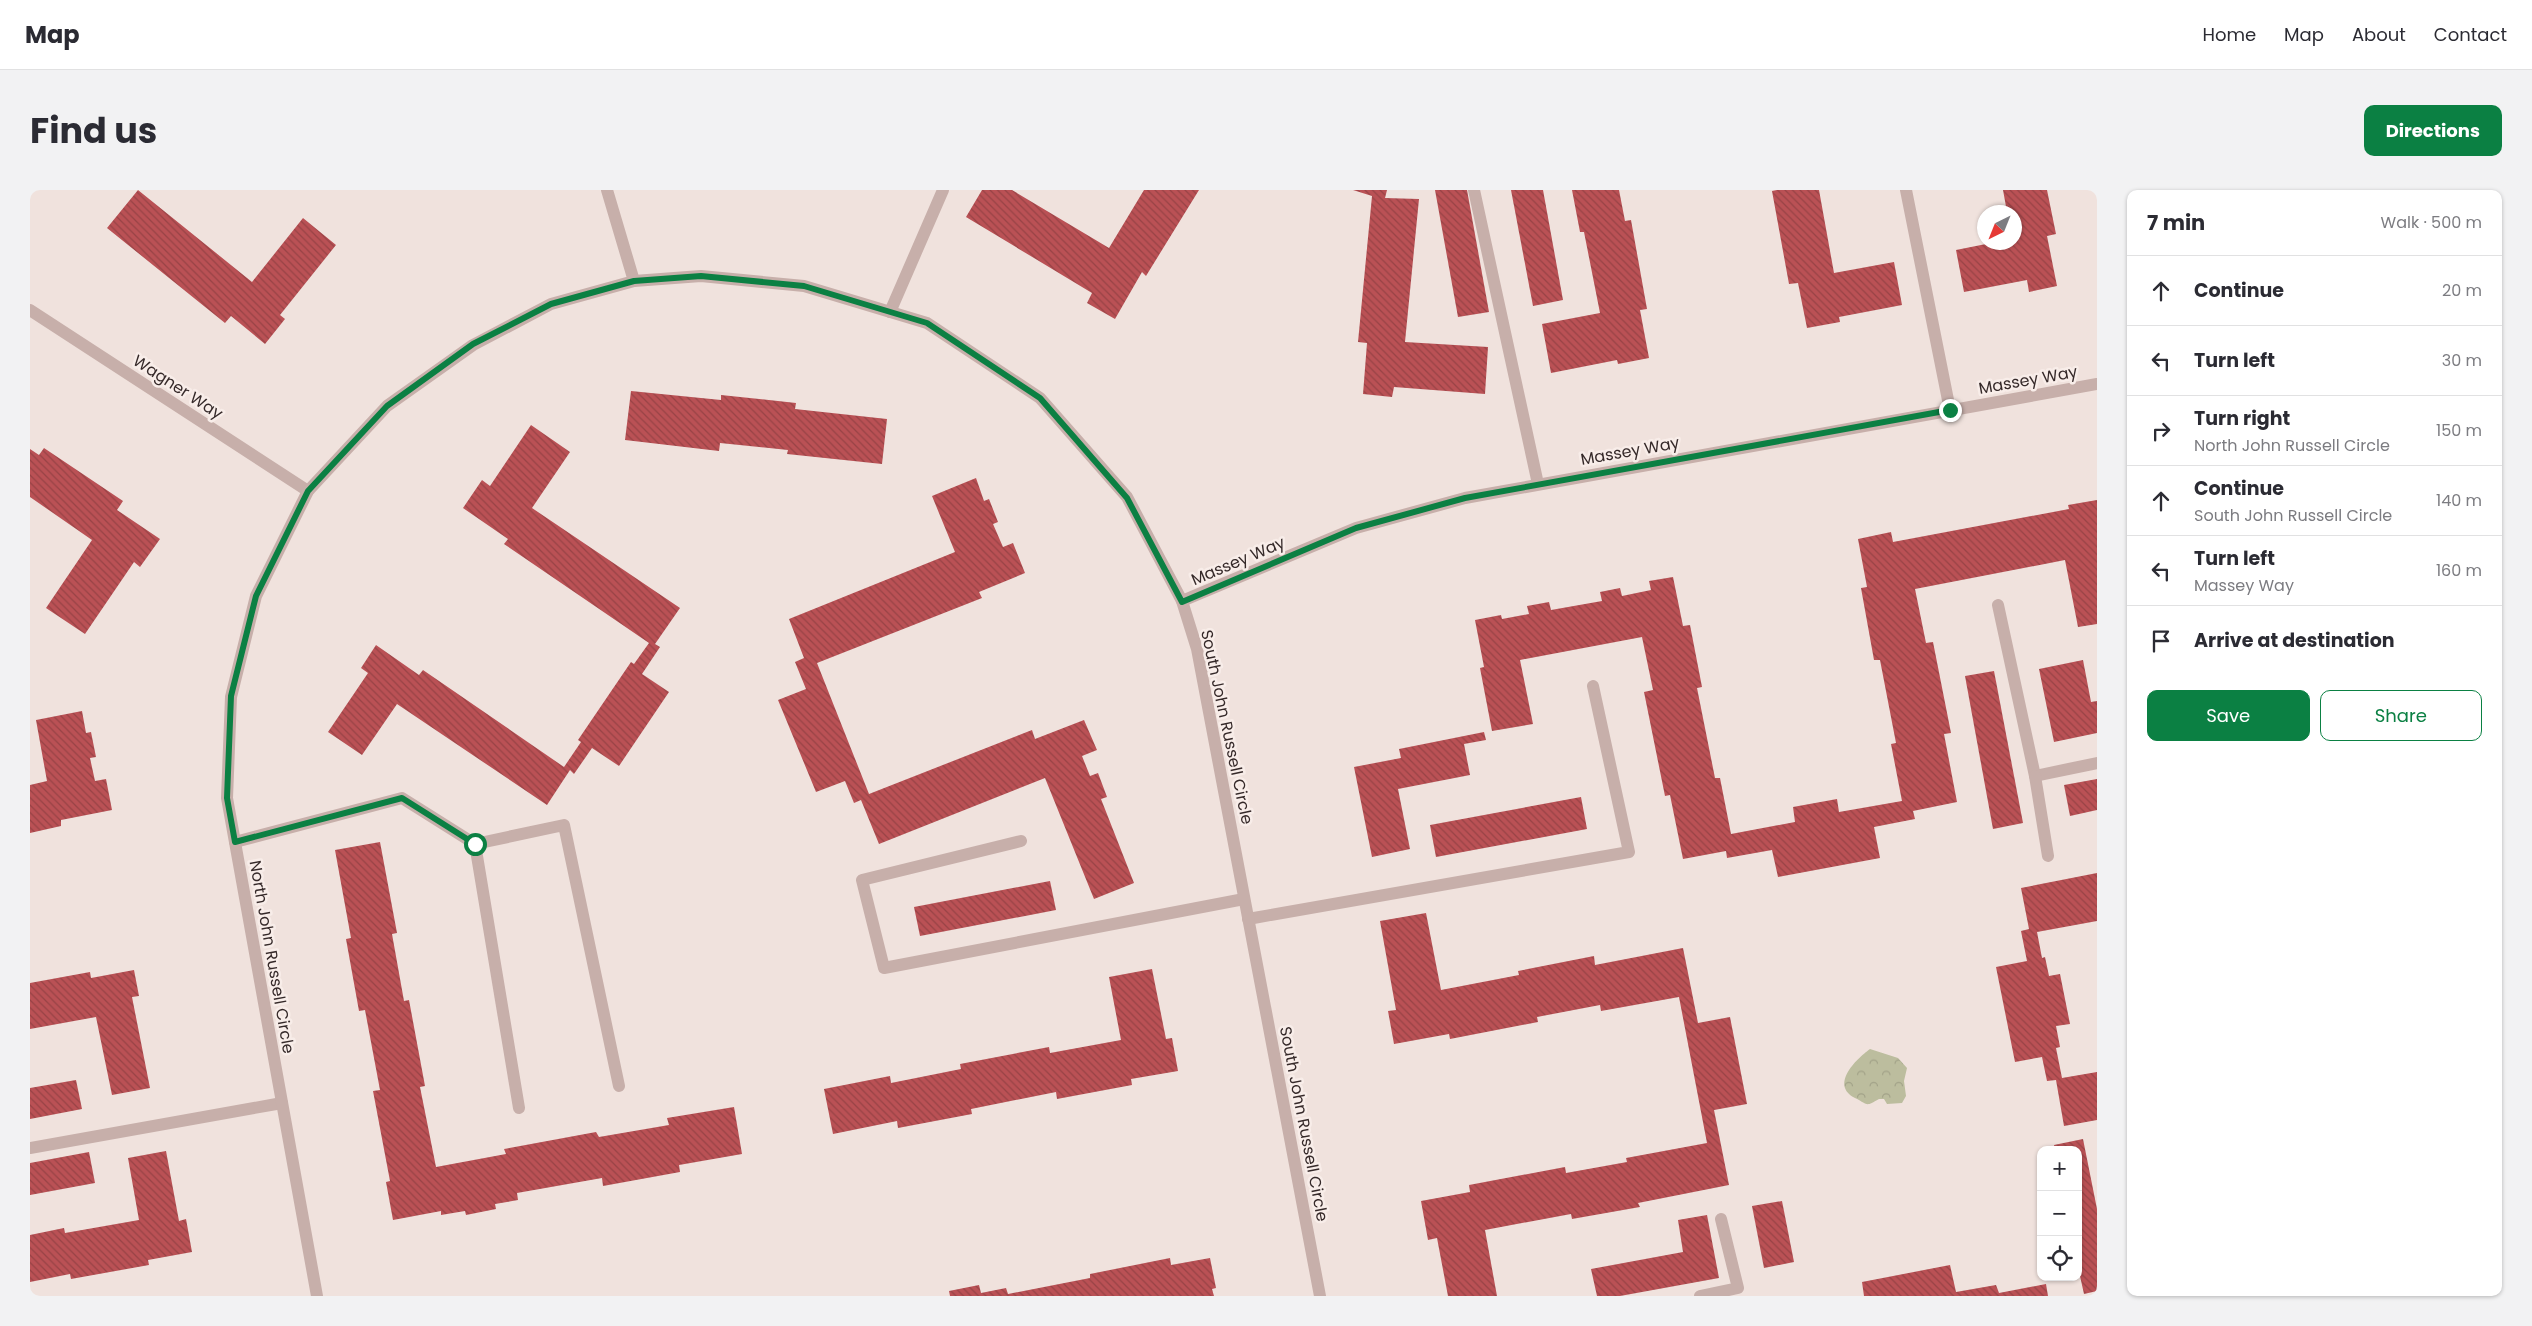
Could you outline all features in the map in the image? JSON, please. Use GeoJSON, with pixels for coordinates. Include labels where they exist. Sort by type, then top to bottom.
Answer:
{"type":"FeatureCollection","features":[{"type":"Feature","properties":{"kind":"street"},"geometry":{"type":"LineString","coordinates":[[607,190],[634,281]]}},
{"type":"Feature","properties":{"kind":"street"},"geometry":{"type":"LineString","coordinates":[[890,312],[943,190]]}},
{"type":"Feature","properties":{"kind":"street"},"geometry":{"type":"LineString","coordinates":[[1474,190],[1538,484]]}},
{"type":"Feature","properties":{"kind":"street"},"geometry":{"type":"LineString","coordinates":[[1906,190],[1950,410]]}},
{"type":"Feature","properties":{"kind":"street","name":"South John Russell Circle"},"geometry":{"type":"LineString","coordinates":[[634,281],[701,276],[804,286],[927,323],[1040,398],[1127,498],[1182,602],[1197,649],[1320,1296]]}},
{"type":"Feature","properties":{"kind":"street","name":"North John Russell Circle"},"geometry":{"type":"LineString","coordinates":[[317,1296],[227,798],[231,696],[256,596],[308,491],[387,406],[473,344],[551,304],[634,281]]}},
{"type":"Feature","properties":{"kind":"street","name":"Wagner Way"},"geometry":{"type":"LineString","coordinates":[[30,310],[308,491]]}},
{"type":"Feature","properties":{"kind":"street","name":"Massey Way"},"geometry":{"type":"LineString","coordinates":[[1182,602],[1356,528],[1465,498],[2097,384]]}},
{"type":"Feature","properties":{"kind":"street"},"geometry":{"type":"LineString","coordinates":[[1998,605],[2035,776],[2048,856]]}},
{"type":"Feature","properties":{"kind":"street"},"geometry":{"type":"LineString","coordinates":[[1248,919],[1629,852],[1593,686]]}},
{"type":"Feature","properties":{"kind":"street"},"geometry":{"type":"LineString","coordinates":[[2035,776],[2097,763]]}},
{"type":"Feature","properties":{"kind":"street"},"geometry":{"type":"LineString","coordinates":[[235,842],[402,798],[475,844],[564,825],[619,1086]]}},
{"type":"Feature","properties":{"kind":"street"},"geometry":{"type":"LineString","coordinates":[[1020,841],[862,880],[884,968],[1244,899]]}},
{"type":"Feature","properties":{"kind":"street"},"geometry":{"type":"LineString","coordinates":[[475,844],[520,1108]]}},
{"type":"Feature","properties":{"kind":"street"},"geometry":{"type":"LineString","coordinates":[[30,1148],[282,1103]]}},
{"type":"Feature","properties":{"kind":"street"},"geometry":{"type":"LineString","coordinates":[[1700,1296],[1738,1288],[1721,1219]]}},
{"type":"Feature","properties":{"kind":"green space"},"geometry":{"type":"Polygon","coordinates":[[[1870,1049],[1898,1058],[1907,1068],[1904,1081],[1906,1096],[1902,1103],[1887,1104],[1884,1099],[1879,1099],[1867,1104],[1848,1093],[1845,1080],[1848,1073],[1858,1059],[1870,1049]]]}},
{"type":"Feature","properties":{"kind":"building"},"geometry":{"type":"Polygon","coordinates":[[[138,190],[252,282],[303,218],[336,245],[280,315],[285,319],[265,344],[231,316],[225,323],[107,228],[138,190]]]}},
{"type":"Feature","properties":{"kind":"building"},"geometry":{"type":"Polygon","coordinates":[[[982,190],[1012,190],[1109,248],[1144,190],[1199,190],[1146,276],[1142,272],[1115,319],[1087,303],[1092,293],[966,217],[982,190]]]}},
{"type":"Feature","properties":{"kind":"building"},"geometry":{"type":"Polygon","coordinates":[[[1353,190],[1387,190],[1385,198],[1419,199],[1405,342],[1488,347],[1485,394],[1394,387],[1392,397],[1363,394],[1367,343],[1358,342],[1372,196],[1353,190]]]}},
{"type":"Feature","properties":{"kind":"building"},"geometry":{"type":"Polygon","coordinates":[[[1435,190],[1467,190],[1489,312],[1458,317],[1435,190]]]}},
{"type":"Feature","properties":{"kind":"building"},"geometry":{"type":"Polygon","coordinates":[[[1511,190],[1543,190],[1563,300],[1533,306],[1511,190]]]}},
{"type":"Feature","properties":{"kind":"building"},"geometry":{"type":"Polygon","coordinates":[[[1572,190],[1619,190],[1625,221],[1631,220],[1647,309],[1640,310],[1649,358],[1618,364],[1617,360],[1551,373],[1542,324],[1600,313],[1584,232],[1580,232],[1572,190]]]}},
{"type":"Feature","properties":{"kind":"building"},"geometry":{"type":"Polygon","coordinates":[[[1819,190],[1834,273],[1894,262],[1902,305],[1839,317],[1840,322],[1807,328],[1798,283],[1789,284],[1772,191],[1819,190]]]}},
{"type":"Feature","properties":{"kind":"building"},"geometry":{"type":"Polygon","coordinates":[[[2003,190],[2047,190],[2056,234],[2047,236],[2057,286],[2029,292],[2027,280],[1964,292],[1956,250],[1977,246],[1977,250],[2022,250],[2022,205],[2006,205],[2003,190]]]}},
{"type":"Feature","properties":{"kind":"building"},"geometry":{"type":"Polygon","coordinates":[[[631,391],[721,400],[721,395],[796,403],[795,409],[887,419],[882,464],[787,454],[788,450],[720,443],[719,451],[625,440],[631,391]]]}},
{"type":"Feature","properties":{"kind":"building"},"geometry":{"type":"Polygon","coordinates":[[[531,425],[570,452],[532,508],[680,608],[655,644],[660,647],[642,674],[669,692],[619,766],[592,748],[574,774],[570,770],[547,805],[397,704],[362,755],[328,732],[368,673],[361,668],[376,645],[419,675],[423,670],[564,767],[581,742],[578,740],[631,662],[634,664],[649,643],[504,544],[508,539],[463,508],[482,480],[490,486],[531,425]]]}},
{"type":"Feature","properties":{"kind":"building"},"geometry":{"type":"Polygon","coordinates":[[[44,448],[123,501],[117,510],[160,539],[140,567],[134,562],[85,634],[46,608],[92,540],[30,497],[30,449],[39,455],[44,448]]]}},
{"type":"Feature","properties":{"kind":"building"},"geometry":{"type":"Polygon","coordinates":[[[976,478],[984,501],[989,499],[998,522],[993,524],[1003,547],[1013,543],[1025,573],[979,592],[982,598],[817,663],[869,794],[1032,730],[1035,739],[1084,720],[1097,750],[1082,756],[1090,776],[1098,773],[1107,797],[1101,799],[1134,883],[1094,899],[1045,778],[879,844],[861,800],[854,803],[845,781],[816,792],[778,700],[806,689],[795,662],[804,658],[789,619],[955,552],[932,496],[976,478]]]}},
{"type":"Feature","properties":{"kind":"building"},"geometry":{"type":"Polygon","coordinates":[[[2097,500],[2097,624],[2078,627],[2065,560],[1915,589],[1926,643],[1933,642],[1951,733],[1944,734],[1957,802],[1913,811],[1915,819],[1874,827],[1880,858],[1778,877],[1772,850],[1727,858],[1726,851],[1683,859],[1670,795],[1665,796],[1644,692],[1653,690],[1642,637],[1520,660],[1533,724],[1492,731],[1480,668],[1484,667],[1475,620],[1501,615],[1502,619],[1529,614],[1527,606],[1549,602],[1551,610],[1602,601],[1600,592],[1620,588],[1622,596],[1651,590],[1649,581],[1673,577],[1683,626],[1690,625],[1702,687],[1697,688],[1715,778],[1720,778],[1731,834],[1795,822],[1793,807],[1837,799],[1839,812],[1902,801],[1891,744],[1896,743],[1880,660],[1874,660],[1861,588],[1867,587],[1858,539],[1891,532],[1893,542],[2069,509],[2068,505],[2097,500]]]}},
{"type":"Feature","properties":{"kind":"building"},"geometry":{"type":"Polygon","coordinates":[[[2083,660],[2091,702],[2097,701],[2097,733],[2054,742],[2039,669],[2083,660]]]}},
{"type":"Feature","properties":{"kind":"building"},"geometry":{"type":"Polygon","coordinates":[[[1994,671],[2023,823],[1993,829],[1965,676],[1994,671]]]}},
{"type":"Feature","properties":{"kind":"building"},"geometry":{"type":"Polygon","coordinates":[[[82,711],[86,733],[91,732],[96,757],[90,758],[95,781],[106,779],[112,810],[61,820],[61,826],[30,833],[30,785],[47,781],[36,720],[82,711]]]}},
{"type":"Feature","properties":{"kind":"building"},"geometry":{"type":"Polygon","coordinates":[[[1484,732],[1486,740],[1464,744],[1470,775],[1398,789],[1410,849],[1372,857],[1354,767],[1401,758],[1399,749],[1484,732]]]}},
{"type":"Feature","properties":{"kind":"building"},"geometry":{"type":"Polygon","coordinates":[[[2097,779],[2097,810],[2070,816],[2064,785],[2097,779]]]}},
{"type":"Feature","properties":{"kind":"building"},"geometry":{"type":"Polygon","coordinates":[[[1581,797],[1587,829],[1436,857],[1430,825],[1581,797]]]}},
{"type":"Feature","properties":{"kind":"building"},"geometry":{"type":"Polygon","coordinates":[[[380,842],[397,933],[392,934],[404,1001],[409,1000],[425,1086],[420,1087],[436,1167],[506,1154],[504,1149],[596,1132],[599,1137],[669,1125],[667,1118],[734,1107],[742,1154],[679,1165],[680,1172],[603,1186],[602,1178],[517,1193],[518,1200],[495,1204],[496,1209],[466,1215],[465,1211],[441,1215],[441,1211],[393,1220],[386,1182],[390,1181],[373,1091],[380,1090],[365,1010],[359,1011],[346,939],[351,938],[335,850],[380,842]]]}},
{"type":"Feature","properties":{"kind":"building"},"geometry":{"type":"Polygon","coordinates":[[[2097,873],[2097,921],[2037,932],[2042,958],[2045,957],[2049,976],[2060,974],[2070,1024],[2056,1026],[2060,1047],[2056,1048],[2062,1078],[2097,1072],[2097,1120],[2064,1126],[2056,1080],[2047,1081],[2042,1057],[2015,1062],[1996,967],[2027,961],[2021,931],[2029,929],[2021,888],[2097,873]]]}},
{"type":"Feature","properties":{"kind":"building"},"geometry":{"type":"Polygon","coordinates":[[[1050,881],[1056,910],[920,936],[914,907],[1050,881]]]}},
{"type":"Feature","properties":{"kind":"building"},"geometry":{"type":"Polygon","coordinates":[[[1426,913],[1441,990],[1519,975],[1518,971],[1594,956],[1595,965],[1683,948],[1698,1023],[1730,1017],[1747,1104],[1714,1110],[1729,1185],[1638,1203],[1640,1207],[1572,1219],[1571,1214],[1485,1230],[1497,1296],[1448,1296],[1437,1238],[1428,1240],[1421,1201],[1470,1192],[1469,1185],[1565,1167],[1566,1173],[1627,1162],[1626,1158],[1707,1143],[1679,997],[1601,1011],[1600,1005],[1537,1017],[1538,1022],[1450,1039],[1449,1034],[1394,1044],[1388,1011],[1396,1010],[1380,921],[1426,913]]]}},
{"type":"Feature","properties":{"kind":"building"},"geometry":{"type":"Polygon","coordinates":[[[1152,969],[1166,1039],[1172,1038],[1178,1071],[1131,1079],[1132,1085],[1057,1099],[1056,1092],[971,1109],[972,1114],[898,1128],[897,1121],[833,1134],[824,1089],[890,1076],[891,1083],[961,1069],[960,1064],[1049,1047],[1050,1053],[1121,1040],[1109,977],[1152,969]]]}},
{"type":"Feature","properties":{"kind":"building"},"geometry":{"type":"Polygon","coordinates":[[[134,970],[139,996],[132,997],[150,1088],[112,1095],[96,1017],[30,1029],[30,983],[90,972],[91,978],[134,970]]]}},
{"type":"Feature","properties":{"kind":"building"},"geometry":{"type":"Polygon","coordinates":[[[76,1080],[82,1109],[30,1119],[30,1088],[76,1080]]]}},
{"type":"Feature","properties":{"kind":"building"},"geometry":{"type":"Polygon","coordinates":[[[2083,1139],[2097,1209],[2097,1291],[2084,1294],[2081,1281],[2082,1146],[2054,1145],[2083,1139]]]}},
{"type":"Feature","properties":{"kind":"building"},"geometry":{"type":"Polygon","coordinates":[[[166,1151],[179,1221],[186,1219],[192,1252],[148,1260],[149,1265],[71,1279],[70,1274],[30,1282],[30,1235],[64,1228],[65,1233],[139,1220],[128,1158],[166,1151]]]}},
{"type":"Feature","properties":{"kind":"building"},"geometry":{"type":"Polygon","coordinates":[[[89,1152],[95,1183],[30,1195],[30,1163],[89,1152]]]}},
{"type":"Feature","properties":{"kind":"building"},"geometry":{"type":"Polygon","coordinates":[[[1782,1201],[1794,1262],[1764,1268],[1752,1206],[1782,1201]]]}},
{"type":"Feature","properties":{"kind":"building"},"geometry":{"type":"Polygon","coordinates":[[[1707,1215],[1719,1278],[1620,1296],[1597,1296],[1591,1269],[1683,1252],[1678,1220],[1707,1215]]]}},
{"type":"Feature","properties":{"kind":"building"},"geometry":{"type":"Polygon","coordinates":[[[1170,1258],[1171,1265],[1210,1258],[1216,1288],[1212,1289],[1214,1296],[950,1296],[949,1291],[979,1285],[981,1293],[1006,1288],[1008,1294],[1090,1278],[1090,1274],[1170,1258]]]}},
{"type":"Feature","properties":{"kind":"building"},"geometry":{"type":"Polygon","coordinates":[[[1950,1265],[1956,1292],[1996,1285],[1999,1293],[2046,1284],[2048,1296],[1864,1296],[1862,1282],[1950,1265]]]}},
{"type":"Feature","properties":{"kind":"route"},"geometry":{"type":"LineString","coordinates":[[475,844],[402,798],[235,842],[227,798],[231,696],[256,596],[308,491],[387,406],[473,344],[551,304],[634,281],[701,276],[804,286],[927,323],[1040,398],[1127,498],[1182,602],[1356,528],[1465,498],[1950,410]]}}]}
